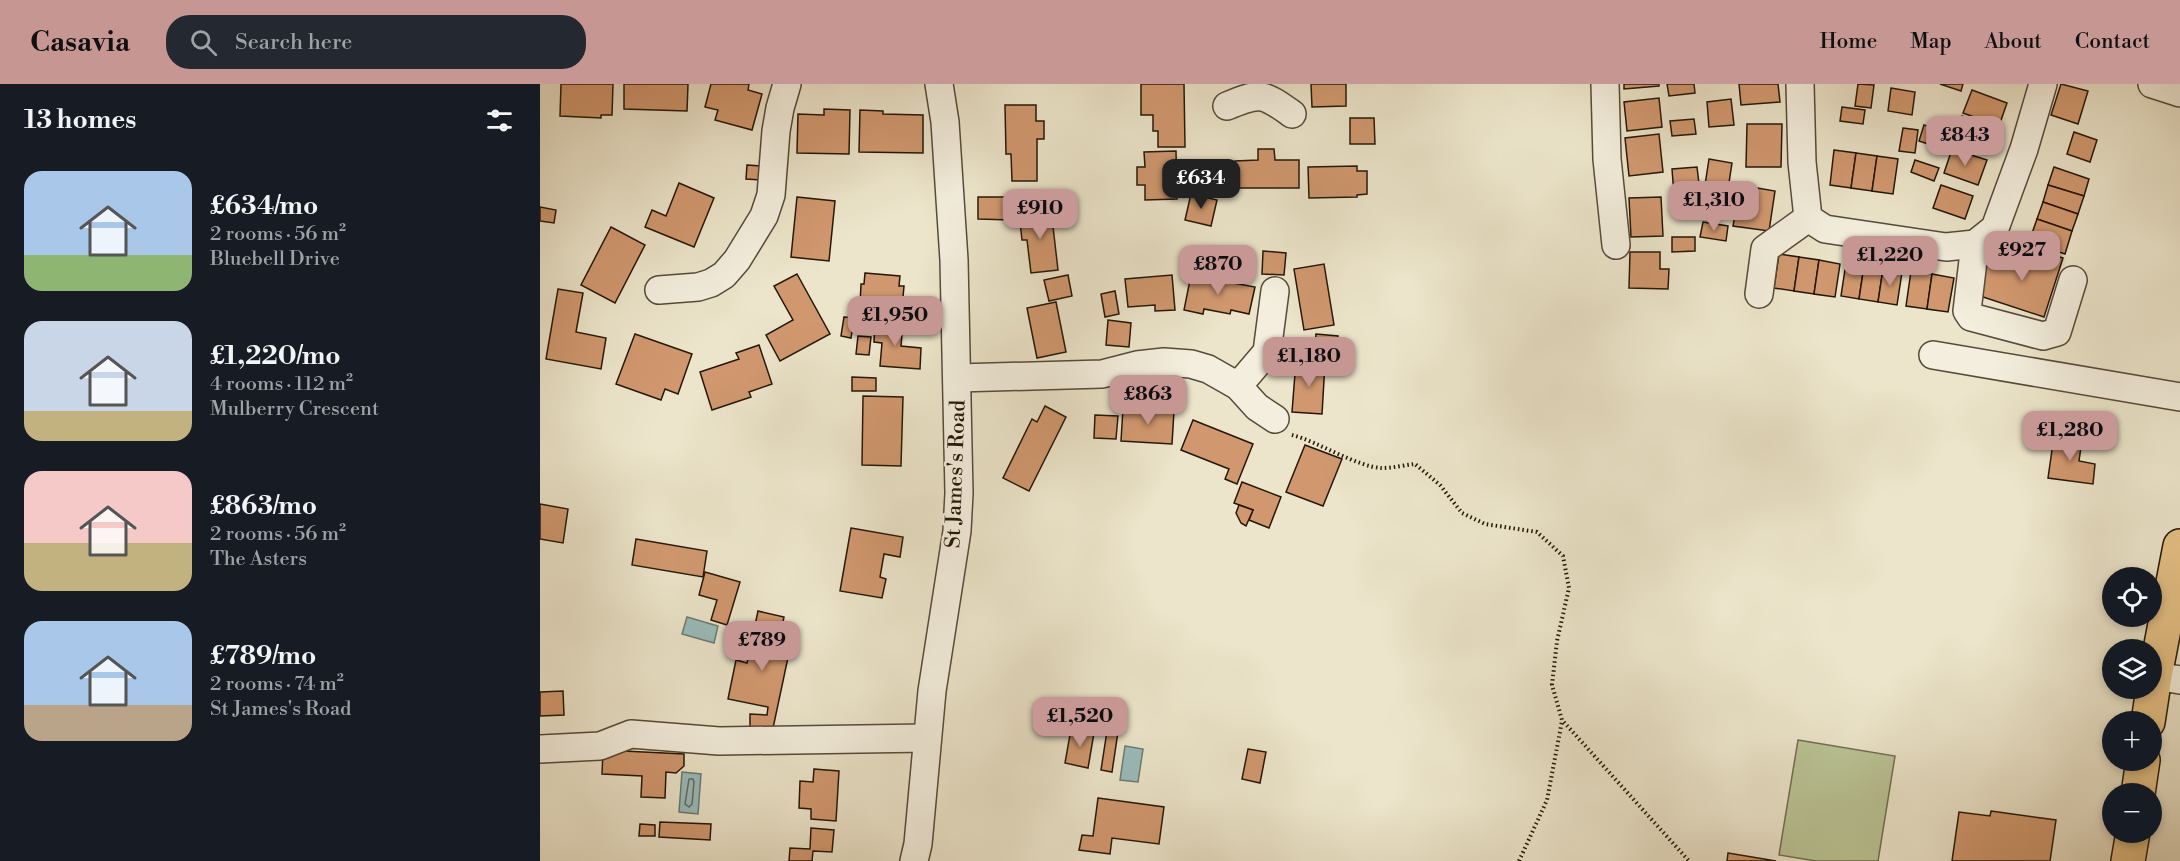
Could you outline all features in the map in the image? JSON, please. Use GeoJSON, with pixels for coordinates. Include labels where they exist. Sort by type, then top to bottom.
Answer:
{"type":"FeatureCollection","features":[{"type":"Feature","properties":{"kind":"main road"},"geometry":{"type":"LineString","coordinates":[[2153,711],[2167,678],[2180,546]]}},
{"type":"Feature","properties":{"kind":"main road"},"geometry":{"type":"LineString","coordinates":[[2129,861],[2131,843]]}},
{"type":"Feature","properties":{"kind":"street"},"geometry":{"type":"LineString","coordinates":[[659,290],[698,287],[711,283],[724,275],[737,260],[764,216],[771,195],[776,131],[780,108],[788,84]]}},
{"type":"Feature","properties":{"kind":"street","name":"St James's Road"},"geometry":{"type":"LineString","coordinates":[[914,861],[918,844],[932,691],[957,531],[959,493],[954,260],[945,122],[939,84]]}},
{"type":"Feature","properties":{"kind":"street"},"geometry":{"type":"LineString","coordinates":[[1605,84],[1607,159],[1616,245]]}},
{"type":"Feature","properties":{"kind":"street"},"geometry":{"type":"LineString","coordinates":[[1800,84],[1802,162],[1808,218]]}},
{"type":"Feature","properties":{"kind":"street"},"geometry":{"type":"LineString","coordinates":[[1808,218],[1825,229],[1946,247],[1974,244],[1995,228],[2024,149],[2043,84]]}},
{"type":"Feature","properties":{"kind":"street"},"geometry":{"type":"LineString","coordinates":[[2152,84],[2180,93]]}},
{"type":"Feature","properties":{"kind":"street"},"geometry":{"type":"LineString","coordinates":[[1227,106],[1252,96],[1260,90],[1292,114]]}},
{"type":"Feature","properties":{"kind":"street"},"geometry":{"type":"LineString","coordinates":[[1759,294],[1765,249],[1808,218]]}},
{"type":"Feature","properties":{"kind":"street"},"geometry":{"type":"LineString","coordinates":[[1974,244],[1967,311],[1971,317],[2043,336],[2057,332],[2073,280]]}},
{"type":"Feature","properties":{"kind":"street"},"geometry":{"type":"LineString","coordinates":[[1238,386],[1267,352],[1275,291]]}},
{"type":"Feature","properties":{"kind":"street"},"geometry":{"type":"LineString","coordinates":[[1933,355],[2180,397]]}},
{"type":"Feature","properties":{"kind":"street"},"geometry":{"type":"LineString","coordinates":[[958,378],[1102,374],[1137,365],[1164,362],[1191,364],[1208,369],[1238,386],[1257,407],[1275,419]]}},
{"type":"Feature","properties":{"kind":"street"},"geometry":{"type":"LineString","coordinates":[[540,749],[600,746],[631,734],[719,741],[927,738]]}},
{"type":"Feature","properties":{"kind":"path"},"geometry":{"type":"LineString","coordinates":[[1275,419],[1279,432],[1306,438],[1355,460],[1381,468],[1415,464],[1440,485],[1462,513],[1485,524],[1537,532],[1563,556],[1569,588],[1557,641],[1552,685],[1562,720],[1689,861]]}},
{"type":"Feature","properties":{"kind":"path"},"geometry":{"type":"LineString","coordinates":[[1519,861],[1547,800],[1562,720]]}},
{"type":"Feature","properties":{"kind":"green space"},"geometry":{"type":"Polygon","coordinates":[[[1798,740],[1895,756],[1878,861],[1816,861],[1779,855],[1798,740]]]}},
{"type":"Feature","properties":{"kind":"water"},"geometry":{"type":"Polygon","coordinates":[[[687,617],[718,626],[714,643],[682,634],[687,617]]]}},
{"type":"Feature","properties":{"kind":"water"},"geometry":{"type":"Polygon","coordinates":[[[1125,746],[1143,749],[1138,782],[1120,780],[1125,746]]]}},
{"type":"Feature","properties":{"kind":"water"},"geometry":{"type":"Polygon","coordinates":[[[682,772],[701,774],[698,814],[679,812],[682,772]]]}},
{"type":"Feature","properties":{"kind":"building"},"geometry":{"type":"Polygon","coordinates":[[[561,84],[613,84],[612,115],[601,115],[601,118],[560,116],[561,84]]]}},
{"type":"Feature","properties":{"kind":"building"},"geometry":{"type":"Polygon","coordinates":[[[624,84],[688,84],[687,111],[624,109],[624,84]]]}},
{"type":"Feature","properties":{"kind":"building"},"geometry":{"type":"Polygon","coordinates":[[[711,84],[749,84],[748,90],[762,94],[752,130],[715,120],[718,110],[705,107],[711,84]]]}},
{"type":"Feature","properties":{"kind":"building"},"geometry":{"type":"Polygon","coordinates":[[[1141,84],[1184,84],[1185,147],[1158,147],[1158,131],[1153,131],[1153,115],[1141,115],[1141,84]]]}},
{"type":"Feature","properties":{"kind":"building"},"geometry":{"type":"Polygon","coordinates":[[[1311,84],[1346,84],[1346,106],[1312,107],[1311,84]]]}},
{"type":"Feature","properties":{"kind":"building"},"geometry":{"type":"Polygon","coordinates":[[[1624,84],[1659,84],[1659,86],[1624,89],[1624,84]]]}},
{"type":"Feature","properties":{"kind":"building"},"geometry":{"type":"Polygon","coordinates":[[[1667,84],[1694,84],[1695,93],[1669,96],[1667,84]]]}},
{"type":"Feature","properties":{"kind":"building"},"geometry":{"type":"Polygon","coordinates":[[[1739,84],[1778,84],[1780,102],[1741,105],[1739,84]]]}},
{"type":"Feature","properties":{"kind":"building"},"geometry":{"type":"Polygon","coordinates":[[[1858,84],[1874,85],[1871,108],[1855,106],[1858,84]]]}},
{"type":"Feature","properties":{"kind":"building"},"geometry":{"type":"Polygon","coordinates":[[[1940,84],[1963,84],[1961,91],[1940,84]]]}},
{"type":"Feature","properties":{"kind":"building"},"geometry":{"type":"Polygon","coordinates":[[[2061,84],[2088,91],[2078,124],[2051,115],[2061,84]]]}},
{"type":"Feature","properties":{"kind":"building"},"geometry":{"type":"Polygon","coordinates":[[[1891,88],[1915,92],[1912,115],[1888,111],[1891,88]]]}},
{"type":"Feature","properties":{"kind":"building"},"geometry":{"type":"Polygon","coordinates":[[[1972,90],[2007,103],[1999,126],[1963,113],[1972,90]]]}},
{"type":"Feature","properties":{"kind":"building"},"geometry":{"type":"Polygon","coordinates":[[[1659,98],[1662,127],[1627,131],[1624,102],[1659,98]]]}},
{"type":"Feature","properties":{"kind":"building"},"geometry":{"type":"Polygon","coordinates":[[[1731,99],[1734,125],[1709,127],[1707,102],[1731,99]]]}},
{"type":"Feature","properties":{"kind":"building"},"geometry":{"type":"Polygon","coordinates":[[[1005,105],[1036,105],[1036,121],[1044,121],[1044,139],[1037,139],[1037,181],[1012,181],[1011,154],[1006,154],[1005,105]]]}},
{"type":"Feature","properties":{"kind":"building"},"geometry":{"type":"Polygon","coordinates":[[[1842,107],[1865,110],[1863,124],[1840,121],[1842,107]]]}},
{"type":"Feature","properties":{"kind":"building"},"geometry":{"type":"Polygon","coordinates":[[[824,109],[850,110],[849,154],[797,153],[798,114],[824,115],[824,109]]]}},
{"type":"Feature","properties":{"kind":"building"},"geometry":{"type":"Polygon","coordinates":[[[860,110],[883,111],[883,114],[923,115],[923,153],[859,152],[860,110]]]}},
{"type":"Feature","properties":{"kind":"building"},"geometry":{"type":"Polygon","coordinates":[[[1962,116],[1998,129],[1990,154],[1953,142],[1962,116]]]}},
{"type":"Feature","properties":{"kind":"building"},"geometry":{"type":"Polygon","coordinates":[[[1350,118],[1374,118],[1375,144],[1350,144],[1350,118]]]}},
{"type":"Feature","properties":{"kind":"building"},"geometry":{"type":"Polygon","coordinates":[[[1694,119],[1696,134],[1672,136],[1670,121],[1694,119]]]}},
{"type":"Feature","properties":{"kind":"building"},"geometry":{"type":"Polygon","coordinates":[[[1747,124],[1782,124],[1781,167],[1746,167],[1747,124]]]}},
{"type":"Feature","properties":{"kind":"building"},"geometry":{"type":"Polygon","coordinates":[[[1924,125],[1948,133],[1943,149],[1919,141],[1924,125]]]}},
{"type":"Feature","properties":{"kind":"building"},"geometry":{"type":"Polygon","coordinates":[[[1903,128],[1918,130],[1915,153],[1899,151],[1903,128]]]}},
{"type":"Feature","properties":{"kind":"building"},"geometry":{"type":"Polygon","coordinates":[[[2074,132],[2097,140],[2090,162],[2067,154],[2074,132]]]}},
{"type":"Feature","properties":{"kind":"building"},"geometry":{"type":"Polygon","coordinates":[[[1659,134],[1663,172],[1629,176],[1625,138],[1659,134]]]}},
{"type":"Feature","properties":{"kind":"building"},"geometry":{"type":"Polygon","coordinates":[[[1258,149],[1274,149],[1275,160],[1299,160],[1299,188],[1235,188],[1235,161],[1258,160],[1258,149]]]}},
{"type":"Feature","properties":{"kind":"building"},"geometry":{"type":"Polygon","coordinates":[[[1952,149],[1987,160],[1978,185],[1944,173],[1952,149]]]}},
{"type":"Feature","properties":{"kind":"building"},"geometry":{"type":"Polygon","coordinates":[[[1834,150],[1856,153],[1851,188],[1830,185],[1834,150]]]}},
{"type":"Feature","properties":{"kind":"building"},"geometry":{"type":"Polygon","coordinates":[[[1176,151],[1177,199],[1145,200],[1145,185],[1137,185],[1137,167],[1145,167],[1144,152],[1176,151]]]}},
{"type":"Feature","properties":{"kind":"building"},"geometry":{"type":"Polygon","coordinates":[[[1856,153],[1877,156],[1872,191],[1851,188],[1856,153]]]}},
{"type":"Feature","properties":{"kind":"building"},"geometry":{"type":"Polygon","coordinates":[[[1877,156],[1898,159],[1893,194],[1872,191],[1877,156]]]}},
{"type":"Feature","properties":{"kind":"building"},"geometry":{"type":"Polygon","coordinates":[[[1709,159],[1732,163],[1728,189],[1705,185],[1709,159]]]}},
{"type":"Feature","properties":{"kind":"building"},"geometry":{"type":"Polygon","coordinates":[[[1915,160],[1939,168],[1934,181],[1911,172],[1915,160]]]}},
{"type":"Feature","properties":{"kind":"building"},"geometry":{"type":"Polygon","coordinates":[[[747,165],[761,166],[761,180],[746,179],[747,165]]]}},
{"type":"Feature","properties":{"kind":"building"},"geometry":{"type":"Polygon","coordinates":[[[1357,166],[1357,171],[1367,171],[1367,194],[1357,195],[1357,197],[1309,198],[1308,167],[1357,166]]]}},
{"type":"Feature","properties":{"kind":"building"},"geometry":{"type":"Polygon","coordinates":[[[1697,167],[1700,192],[1674,195],[1672,169],[1697,167]]]}},
{"type":"Feature","properties":{"kind":"building"},"geometry":{"type":"Polygon","coordinates":[[[2054,167],[2089,179],[2084,196],[2048,185],[2054,167]]]}},
{"type":"Feature","properties":{"kind":"building"},"geometry":{"type":"Polygon","coordinates":[[[679,183],[714,198],[694,247],[645,227],[652,210],[666,216],[679,183]]]}},
{"type":"Feature","properties":{"kind":"building"},"geometry":{"type":"Polygon","coordinates":[[[1740,185],[1775,191],[1769,231],[1733,226],[1740,185]]]}},
{"type":"Feature","properties":{"kind":"building"},"geometry":{"type":"Polygon","coordinates":[[[1941,185],[1973,196],[1965,219],[1933,208],[1941,185]]]}},
{"type":"Feature","properties":{"kind":"building"},"geometry":{"type":"Polygon","coordinates":[[[2048,185],[2084,196],[2078,214],[2043,202],[2048,185]]]}},
{"type":"Feature","properties":{"kind":"building"},"geometry":{"type":"Polygon","coordinates":[[[1191,194],[1217,200],[1211,226],[1185,220],[1191,194]]]}},
{"type":"Feature","properties":{"kind":"building"},"geometry":{"type":"Polygon","coordinates":[[[797,197],[835,201],[829,261],[791,257],[797,197]]]}},
{"type":"Feature","properties":{"kind":"building"},"geometry":{"type":"Polygon","coordinates":[[[978,197],[1011,197],[1011,220],[978,219],[978,197]]]}},
{"type":"Feature","properties":{"kind":"building"},"geometry":{"type":"Polygon","coordinates":[[[1661,197],[1663,236],[1631,237],[1629,198],[1661,197]]]}},
{"type":"Feature","properties":{"kind":"building"},"geometry":{"type":"Polygon","coordinates":[[[2043,202],[2078,214],[2072,231],[2037,219],[2043,202]]]}},
{"type":"Feature","properties":{"kind":"building"},"geometry":{"type":"Polygon","coordinates":[[[540,207],[556,210],[554,223],[540,221],[540,207]]]}},
{"type":"Feature","properties":{"kind":"building"},"geometry":{"type":"Polygon","coordinates":[[[1051,209],[1058,270],[1031,273],[1027,240],[1022,240],[1019,213],[1051,209]]]}},
{"type":"Feature","properties":{"kind":"building"},"geometry":{"type":"Polygon","coordinates":[[[2037,219],[2072,231],[2065,254],[2029,242],[2037,219]]]}},
{"type":"Feature","properties":{"kind":"building"},"geometry":{"type":"Polygon","coordinates":[[[1703,222],[1728,226],[1726,241],[1700,237],[1703,222]]]}},
{"type":"Feature","properties":{"kind":"building"},"geometry":{"type":"Polygon","coordinates":[[[611,227],[645,245],[615,303],[581,285],[611,227]]]}},
{"type":"Feature","properties":{"kind":"building"},"geometry":{"type":"Polygon","coordinates":[[[1672,237],[1695,237],[1695,251],[1672,252],[1672,237]]]}},
{"type":"Feature","properties":{"kind":"building"},"geometry":{"type":"Polygon","coordinates":[[[2030,247],[2063,258],[2044,317],[1977,295],[1990,257],[2023,268],[2030,247]]]}},
{"type":"Feature","properties":{"kind":"building"},"geometry":{"type":"Polygon","coordinates":[[[1263,251],[1286,253],[1284,275],[1262,274],[1263,251]]]}},
{"type":"Feature","properties":{"kind":"building"},"geometry":{"type":"Polygon","coordinates":[[[1630,252],[1660,252],[1660,269],[1669,269],[1668,289],[1629,288],[1630,252]]]}},
{"type":"Feature","properties":{"kind":"building"},"geometry":{"type":"Polygon","coordinates":[[[1779,254],[1799,257],[1794,291],[1774,288],[1779,254]]]}},
{"type":"Feature","properties":{"kind":"building"},"geometry":{"type":"Polygon","coordinates":[[[1799,257],[1819,260],[1814,294],[1794,291],[1799,257]]]}},
{"type":"Feature","properties":{"kind":"building"},"geometry":{"type":"Polygon","coordinates":[[[1819,260],[1840,264],[1835,297],[1814,294],[1819,260]]]}},
{"type":"Feature","properties":{"kind":"building"},"geometry":{"type":"Polygon","coordinates":[[[1846,263],[1864,266],[1859,299],[1841,296],[1846,263]]]}},
{"type":"Feature","properties":{"kind":"building"},"geometry":{"type":"Polygon","coordinates":[[[1324,264],[1334,325],[1304,330],[1294,269],[1324,264]]]}},
{"type":"Feature","properties":{"kind":"building"},"geometry":{"type":"Polygon","coordinates":[[[1864,266],[1883,269],[1878,302],[1859,299],[1864,266]]]}},
{"type":"Feature","properties":{"kind":"building"},"geometry":{"type":"Polygon","coordinates":[[[1883,269],[1902,272],[1897,305],[1878,302],[1883,269]]]}},
{"type":"Feature","properties":{"kind":"building"},"geometry":{"type":"Polygon","coordinates":[[[1911,271],[1932,274],[1927,309],[1906,306],[1911,271]]]}},
{"type":"Feature","properties":{"kind":"building"},"geometry":{"type":"Polygon","coordinates":[[[865,273],[900,276],[899,286],[904,286],[902,308],[860,305],[861,284],[864,284],[865,273]]]}},
{"type":"Feature","properties":{"kind":"building"},"geometry":{"type":"Polygon","coordinates":[[[797,274],[830,334],[780,361],[766,335],[793,320],[774,286],[797,274]]]}},
{"type":"Feature","properties":{"kind":"building"},"geometry":{"type":"Polygon","coordinates":[[[1932,274],[1954,278],[1948,312],[1927,309],[1932,274]]]}},
{"type":"Feature","properties":{"kind":"building"},"geometry":{"type":"Polygon","coordinates":[[[1068,275],[1072,296],[1049,301],[1044,280],[1068,275]]]}},
{"type":"Feature","properties":{"kind":"building"},"geometry":{"type":"Polygon","coordinates":[[[1172,275],[1175,310],[1155,311],[1155,305],[1128,307],[1125,279],[1172,275]]]}},
{"type":"Feature","properties":{"kind":"building"},"geometry":{"type":"Polygon","coordinates":[[[1191,275],[1255,287],[1249,314],[1231,310],[1230,314],[1204,309],[1203,314],[1184,310],[1191,275]]]}},
{"type":"Feature","properties":{"kind":"building"},"geometry":{"type":"Polygon","coordinates":[[[558,289],[583,293],[576,332],[606,338],[601,369],[546,359],[558,289]]]}},
{"type":"Feature","properties":{"kind":"building"},"geometry":{"type":"Polygon","coordinates":[[[1115,291],[1119,314],[1105,317],[1101,294],[1115,291]]]}},
{"type":"Feature","properties":{"kind":"building"},"geometry":{"type":"Polygon","coordinates":[[[1056,302],[1066,352],[1037,358],[1027,308],[1056,302]]]}},
{"type":"Feature","properties":{"kind":"building"},"geometry":{"type":"Polygon","coordinates":[[[844,317],[854,318],[851,338],[841,336],[844,317]]]}},
{"type":"Feature","properties":{"kind":"building"},"geometry":{"type":"Polygon","coordinates":[[[1108,320],[1131,323],[1129,347],[1106,345],[1108,320]]]}},
{"type":"Feature","properties":{"kind":"building"},"geometry":{"type":"Polygon","coordinates":[[[875,321],[903,322],[901,346],[921,348],[920,369],[880,366],[882,343],[874,342],[875,321]]]}},
{"type":"Feature","properties":{"kind":"building"},"geometry":{"type":"Polygon","coordinates":[[[635,334],[692,354],[678,394],[665,389],[661,400],[616,384],[635,334]]]}},
{"type":"Feature","properties":{"kind":"building"},"geometry":{"type":"Polygon","coordinates":[[[1316,334],[1338,336],[1337,357],[1314,356],[1316,334]]]}},
{"type":"Feature","properties":{"kind":"building"},"geometry":{"type":"Polygon","coordinates":[[[858,336],[871,337],[869,355],[856,354],[858,336]]]}},
{"type":"Feature","properties":{"kind":"building"},"geometry":{"type":"Polygon","coordinates":[[[759,345],[772,384],[749,392],[751,397],[712,410],[700,372],[739,359],[736,353],[759,345]]]}},
{"type":"Feature","properties":{"kind":"building"},"geometry":{"type":"Polygon","coordinates":[[[1296,361],[1325,363],[1322,414],[1292,412],[1296,361]]]}},
{"type":"Feature","properties":{"kind":"building"},"geometry":{"type":"Polygon","coordinates":[[[852,377],[876,378],[876,391],[852,391],[852,377]]]}},
{"type":"Feature","properties":{"kind":"building"},"geometry":{"type":"Polygon","coordinates":[[[863,396],[903,397],[901,466],[862,465],[863,396]]]}},
{"type":"Feature","properties":{"kind":"building"},"geometry":{"type":"Polygon","coordinates":[[[1045,406],[1066,417],[1029,491],[1003,478],[1032,419],[1037,422],[1045,406]]]}},
{"type":"Feature","properties":{"kind":"building"},"geometry":{"type":"Polygon","coordinates":[[[1123,408],[1174,411],[1172,444],[1121,441],[1123,408]]]}},
{"type":"Feature","properties":{"kind":"building"},"geometry":{"type":"Polygon","coordinates":[[[1095,415],[1118,416],[1116,439],[1094,438],[1095,415]]]}},
{"type":"Feature","properties":{"kind":"building"},"geometry":{"type":"Polygon","coordinates":[[[1193,420],[1253,444],[1237,484],[1225,479],[1229,469],[1181,450],[1193,420]]]}},
{"type":"Feature","properties":{"kind":"building"},"geometry":{"type":"Polygon","coordinates":[[[2054,436],[2082,440],[2079,461],[2095,464],[2093,484],[2048,478],[2054,436]]]}},
{"type":"Feature","properties":{"kind":"building"},"geometry":{"type":"Polygon","coordinates":[[[1305,445],[1342,459],[1323,506],[1286,492],[1305,445]]]}},
{"type":"Feature","properties":{"kind":"building"},"geometry":{"type":"Polygon","coordinates":[[[1242,482],[1281,497],[1269,528],[1249,520],[1253,510],[1234,503],[1242,482]]]}},
{"type":"Feature","properties":{"kind":"building"},"geometry":{"type":"Polygon","coordinates":[[[540,504],[568,509],[563,543],[540,539],[540,504]]]}},
{"type":"Feature","properties":{"kind":"building"},"geometry":{"type":"Polygon","coordinates":[[[1239,505],[1253,510],[1246,526],[1241,523],[1236,513],[1239,505]]]}},
{"type":"Feature","properties":{"kind":"building"},"geometry":{"type":"Polygon","coordinates":[[[851,528],[903,537],[900,557],[884,554],[880,577],[886,579],[882,598],[840,591],[851,528]]]}},
{"type":"Feature","properties":{"kind":"building"},"geometry":{"type":"Polygon","coordinates":[[[636,539],[707,551],[703,577],[632,565],[636,539]]]}},
{"type":"Feature","properties":{"kind":"building"},"geometry":{"type":"Polygon","coordinates":[[[705,572],[740,582],[727,625],[711,620],[717,600],[699,595],[705,572]]]}},
{"type":"Feature","properties":{"kind":"building"},"geometry":{"type":"Polygon","coordinates":[[[758,611],[784,617],[778,646],[790,648],[772,733],[750,731],[750,714],[767,715],[768,707],[728,699],[736,660],[747,663],[758,611]]]}},
{"type":"Feature","properties":{"kind":"building"},"geometry":{"type":"Polygon","coordinates":[[[563,691],[564,715],[540,716],[540,692],[563,691]]]}},
{"type":"Feature","properties":{"kind":"building"},"geometry":{"type":"Polygon","coordinates":[[[1071,729],[1094,733],[1088,768],[1065,763],[1071,729]]]}},
{"type":"Feature","properties":{"kind":"building"},"geometry":{"type":"Polygon","coordinates":[[[1107,731],[1118,732],[1112,772],[1101,770],[1107,731]]]}},
{"type":"Feature","properties":{"kind":"building"},"geometry":{"type":"Polygon","coordinates":[[[1248,749],[1266,752],[1260,783],[1242,779],[1248,749]]]}},
{"type":"Feature","properties":{"kind":"building"},"geometry":{"type":"Polygon","coordinates":[[[603,750],[684,754],[684,766],[676,773],[666,772],[665,798],[641,797],[642,776],[602,774],[603,750]]]}},
{"type":"Feature","properties":{"kind":"building"},"geometry":{"type":"Polygon","coordinates":[[[814,769],[839,771],[836,821],[811,819],[811,809],[799,808],[800,781],[813,782],[814,769]]]}},
{"type":"Feature","properties":{"kind":"building"},"geometry":{"type":"Polygon","coordinates":[[[1098,798],[1164,807],[1159,844],[1112,838],[1110,854],[1079,850],[1082,835],[1093,836],[1098,798]]]}},
{"type":"Feature","properties":{"kind":"building"},"geometry":{"type":"Polygon","coordinates":[[[1991,811],[2056,820],[2050,861],[1952,861],[1959,812],[1990,816],[1991,811]]]}},
{"type":"Feature","properties":{"kind":"building"},"geometry":{"type":"Polygon","coordinates":[[[660,822],[711,824],[710,840],[659,837],[660,822]]]}},
{"type":"Feature","properties":{"kind":"building"},"geometry":{"type":"Polygon","coordinates":[[[640,824],[655,825],[655,836],[639,836],[640,824]]]}},
{"type":"Feature","properties":{"kind":"building"},"geometry":{"type":"Polygon","coordinates":[[[811,828],[834,830],[832,852],[813,851],[812,861],[789,861],[790,848],[810,849],[811,828]]]}},
{"type":"Feature","properties":{"kind":"building"},"geometry":{"type":"Polygon","coordinates":[[[1728,853],[1776,861],[1727,861],[1728,853]]]}}]}
